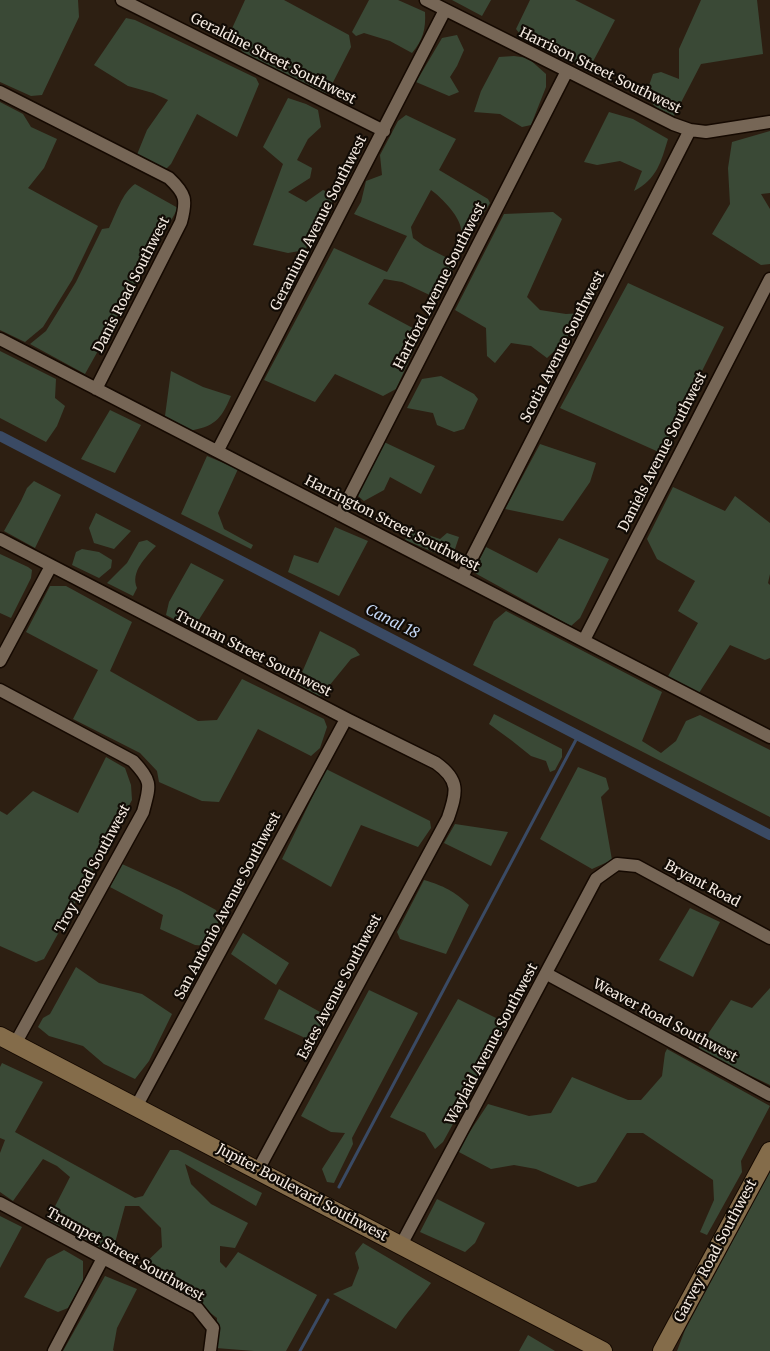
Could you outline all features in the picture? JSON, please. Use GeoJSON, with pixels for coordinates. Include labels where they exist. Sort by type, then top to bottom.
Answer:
{"type":"FeatureCollection","features":[{"type":"Feature","properties":{"kind":"street","name":"Geraldine Street Southwest"},"geometry":{"type":"LineString","coordinates":[[122,0],[384,131]]}},
{"type":"Feature","properties":{"kind":"street","name":"Harrison Street Southwest"},"geometry":{"type":"LineString","coordinates":[[426,0],[673,124],[690,130],[706,132],[770,122]]}},
{"type":"Feature","properties":{"kind":"street","name":"Geranium Avenue Southwest"},"geometry":{"type":"LineString","coordinates":[[218,450],[445,10]]}},
{"type":"Feature","properties":{"kind":"street","name":"Hartford Avenue Southwest"},"geometry":{"type":"LineString","coordinates":[[340,515],[567,71]]}},
{"type":"Feature","properties":{"kind":"street","name":"Danis Road Southwest"},"geometry":{"type":"LineString","coordinates":[[0,92],[169,178],[182,191],[185,208],[182,222],[96,388]]}},
{"type":"Feature","properties":{"kind":"street","name":"Scotia Avenue Southwest"},"geometry":{"type":"LineString","coordinates":[[462,577],[690,130]]}},
{"type":"Feature","properties":{"kind":"street","name":"Daniels Avenue Southwest"},"geometry":{"type":"LineString","coordinates":[[584,640],[770,278]]}},
{"type":"Feature","properties":{"kind":"street","name":"Harrington Street Southwest"},"geometry":{"type":"LineString","coordinates":[[0,339],[770,736]]}},
{"type":"Feature","properties":{"kind":"street","name":"Truman Street Southwest"},"geometry":{"type":"LineString","coordinates":[[0,539],[346,719],[436,763],[447,771],[456,785],[454,802],[448,818]]}},
{"type":"Feature","properties":{"kind":"street"},"geometry":{"type":"LineString","coordinates":[[0,661],[51,566]]}},
{"type":"Feature","properties":{"kind":"street","name":"Troy Road Southwest"},"geometry":{"type":"LineString","coordinates":[[0,690],[133,761],[146,776],[149,791],[141,814],[8,1040]]}},
{"type":"Feature","properties":{"kind":"street","name":"San Antonio Avenue Southwest"},"geometry":{"type":"LineString","coordinates":[[136,1107],[346,719]]}},
{"type":"Feature","properties":{"kind":"street","name":"Estes Avenue Southwest"},"geometry":{"type":"LineString","coordinates":[[258,1170],[448,818]]}},
{"type":"Feature","properties":{"kind":"street","name":"Bryant Road"},"geometry":{"type":"LineString","coordinates":[[617,864],[637,866],[770,938]]}},
{"type":"Feature","properties":{"kind":"street","name":"Waylaid Avenue Southwest"},"geometry":{"type":"LineString","coordinates":[[401,1245],[596,879],[617,864]]}},
{"type":"Feature","properties":{"kind":"street","name":"Weaver Road Southwest"},"geometry":{"type":"LineString","coordinates":[[546,974],[770,1094]]}},
{"type":"Feature","properties":{"kind":"street","name":"Jupiter Boulevard Southwest"},"geometry":{"type":"LineString","coordinates":[[8,1040],[603,1351]]}},
{"type":"Feature","properties":{"kind":"street","name":"Garvey Road Southwest"},"geometry":{"type":"LineString","coordinates":[[662,1351],[770,1151]]}},
{"type":"Feature","properties":{"kind":"street","name":"Trumpet Street Southwest"},"geometry":{"type":"LineString","coordinates":[[0,1204],[197,1308],[212,1328],[210,1350]]}},
{"type":"Feature","properties":{"kind":"street"},"geometry":{"type":"LineString","coordinates":[[54,1351],[103,1258]]}},
{"type":"Feature","properties":{"kind":"green space"},"geometry":{"type":"Polygon","coordinates":[[[0,0],[78,0],[79,17],[42,95],[31,96],[0,82],[0,0]]]}},
{"type":"Feature","properties":{"kind":"green space"},"geometry":{"type":"Polygon","coordinates":[[[245,0],[284,0],[349,35],[351,47],[327,94],[246,56],[229,35],[245,0]]]}},
{"type":"Feature","properties":{"kind":"green space"},"geometry":{"type":"Polygon","coordinates":[[[369,0],[398,0],[425,12],[423,34],[419,44],[412,53],[390,41],[364,33],[356,36],[352,32],[369,0]]]}},
{"type":"Feature","properties":{"kind":"green space"},"geometry":{"type":"Polygon","coordinates":[[[452,0],[491,0],[482,16],[452,0]]]}},
{"type":"Feature","properties":{"kind":"green space"},"geometry":{"type":"Polygon","coordinates":[[[530,0],[575,0],[615,20],[589,69],[520,34],[516,29],[530,0]]]}},
{"type":"Feature","properties":{"kind":"green space"},"geometry":{"type":"Polygon","coordinates":[[[701,0],[757,0],[763,54],[701,64],[674,116],[657,108],[645,97],[653,74],[661,72],[679,79],[679,49],[701,0]]]}},
{"type":"Feature","properties":{"kind":"green space"},"geometry":{"type":"Polygon","coordinates":[[[126,18],[135,20],[256,78],[259,84],[237,137],[197,114],[171,164],[165,170],[136,157],[147,130],[168,100],[153,93],[128,86],[94,65],[126,18]]]}},
{"type":"Feature","properties":{"kind":"green space"},"geometry":{"type":"Polygon","coordinates":[[[457,35],[464,50],[450,77],[459,92],[449,96],[416,82],[442,38],[457,35]]]}},
{"type":"Feature","properties":{"kind":"green space"},"geometry":{"type":"Polygon","coordinates":[[[514,56],[528,58],[546,74],[546,87],[531,125],[522,127],[500,114],[474,112],[481,91],[499,57],[514,56]]]}},
{"type":"Feature","properties":{"kind":"green space"},"geometry":{"type":"Polygon","coordinates":[[[288,98],[318,110],[321,127],[308,139],[297,160],[312,168],[310,178],[288,192],[306,202],[323,190],[336,196],[305,250],[288,253],[253,245],[283,164],[263,147],[288,98]]]}},
{"type":"Feature","properties":{"kind":"green space"},"geometry":{"type":"Polygon","coordinates":[[[0,102],[23,114],[31,127],[57,139],[44,168],[28,188],[98,226],[72,280],[43,327],[25,342],[0,330],[0,102]]]}},
{"type":"Feature","properties":{"kind":"green space"},"geometry":{"type":"Polygon","coordinates":[[[609,112],[633,119],[668,139],[657,169],[648,181],[634,191],[642,171],[620,161],[597,165],[584,162],[609,112]]]}},
{"type":"Feature","properties":{"kind":"green space"},"geometry":{"type":"Polygon","coordinates":[[[406,115],[456,139],[439,170],[488,199],[490,203],[461,250],[456,248],[461,234],[459,221],[445,203],[431,190],[411,227],[413,238],[424,246],[457,263],[436,298],[402,282],[384,279],[368,304],[422,333],[396,389],[383,396],[335,374],[315,402],[264,380],[334,248],[387,272],[407,236],[354,214],[361,202],[366,181],[382,175],[380,155],[398,121],[406,115]]]}},
{"type":"Feature","properties":{"kind":"green space"},"geometry":{"type":"Polygon","coordinates":[[[770,131],[770,193],[761,194],[770,209],[770,264],[761,265],[712,234],[730,204],[728,168],[732,142],[770,131]]]}},
{"type":"Feature","properties":{"kind":"green space"},"geometry":{"type":"Polygon","coordinates":[[[135,184],[178,208],[85,374],[30,344],[46,331],[76,282],[102,229],[109,228],[123,198],[135,184]]]}},
{"type":"Feature","properties":{"kind":"green space"},"geometry":{"type":"Polygon","coordinates":[[[553,212],[562,219],[527,297],[540,310],[566,314],[584,313],[564,342],[547,358],[531,346],[511,343],[495,363],[487,356],[486,328],[455,310],[504,214],[553,212]]]}},
{"type":"Feature","properties":{"kind":"green space"},"geometry":{"type":"Polygon","coordinates":[[[628,283],[724,327],[661,453],[560,408],[628,283]]]}},
{"type":"Feature","properties":{"kind":"green space"},"geometry":{"type":"Polygon","coordinates":[[[0,351],[56,379],[55,398],[65,406],[57,426],[46,442],[0,418],[0,351]]]}},
{"type":"Feature","properties":{"kind":"green space"},"geometry":{"type":"Polygon","coordinates":[[[171,371],[203,387],[231,396],[224,411],[216,421],[204,427],[188,431],[165,416],[171,371]]]}},
{"type":"Feature","properties":{"kind":"green space"},"geometry":{"type":"Polygon","coordinates":[[[441,376],[474,394],[478,399],[464,429],[454,432],[437,425],[433,413],[407,408],[422,379],[441,376]]]}},
{"type":"Feature","properties":{"kind":"green space"},"geometry":{"type":"Polygon","coordinates":[[[110,410],[141,425],[115,473],[81,459],[110,410]]]}},
{"type":"Feature","properties":{"kind":"green space"},"geometry":{"type":"Polygon","coordinates":[[[384,442],[435,466],[421,494],[390,477],[384,490],[364,501],[358,496],[384,442]]]}},
{"type":"Feature","properties":{"kind":"green space"},"geometry":{"type":"Polygon","coordinates":[[[540,444],[596,463],[590,482],[563,521],[505,509],[540,444]]]}},
{"type":"Feature","properties":{"kind":"green space"},"geometry":{"type":"Polygon","coordinates":[[[207,456],[238,469],[218,513],[224,529],[253,545],[251,549],[181,514],[207,456]]]}},
{"type":"Feature","properties":{"kind":"green space"},"geometry":{"type":"Polygon","coordinates":[[[34,481],[61,495],[35,548],[4,531],[27,488],[34,481]]]}},
{"type":"Feature","properties":{"kind":"green space"},"geometry":{"type":"Polygon","coordinates":[[[673,487],[725,511],[735,496],[770,523],[770,574],[768,583],[770,585],[770,658],[765,660],[730,645],[699,693],[667,678],[698,623],[678,611],[695,581],[657,559],[647,539],[673,487]]]}},
{"type":"Feature","properties":{"kind":"green space"},"geometry":{"type":"Polygon","coordinates":[[[96,513],[131,531],[114,549],[94,543],[89,528],[96,513]]]}},
{"type":"Feature","properties":{"kind":"green space"},"geometry":{"type":"Polygon","coordinates":[[[335,527],[368,541],[339,596],[288,572],[294,555],[318,563],[335,527]]]}},
{"type":"Feature","properties":{"kind":"green space"},"geometry":{"type":"Polygon","coordinates":[[[410,529],[440,539],[447,533],[459,537],[453,555],[447,558],[405,540],[410,529]]]}},
{"type":"Feature","properties":{"kind":"green space"},"geometry":{"type":"Polygon","coordinates":[[[559,538],[609,559],[580,618],[571,626],[473,572],[486,547],[537,573],[559,538]]]}},
{"type":"Feature","properties":{"kind":"green space"},"geometry":{"type":"Polygon","coordinates":[[[147,540],[156,546],[137,571],[135,582],[137,588],[133,596],[107,583],[127,563],[139,542],[147,540]]]}},
{"type":"Feature","properties":{"kind":"green space"},"geometry":{"type":"Polygon","coordinates":[[[82,549],[99,552],[112,560],[111,568],[99,578],[72,565],[76,552],[82,549]]]}},
{"type":"Feature","properties":{"kind":"green space"},"geometry":{"type":"Polygon","coordinates":[[[0,554],[32,570],[31,578],[11,618],[0,613],[0,554]]]}},
{"type":"Feature","properties":{"kind":"green space"},"geometry":{"type":"Polygon","coordinates":[[[191,563],[224,580],[193,629],[166,615],[169,602],[191,563]]]}},
{"type":"Feature","properties":{"kind":"green space"},"geometry":{"type":"Polygon","coordinates":[[[50,586],[66,586],[132,622],[110,671],[198,721],[217,720],[242,679],[324,719],[327,727],[320,748],[311,756],[258,729],[219,802],[202,801],[159,782],[157,771],[140,753],[73,719],[98,670],[26,632],[50,586]]]}},
{"type":"Feature","properties":{"kind":"green space"},"geometry":{"type":"Polygon","coordinates":[[[506,611],[662,692],[642,741],[661,753],[676,741],[686,721],[700,715],[770,750],[770,817],[473,665],[494,621],[506,611]]]}},
{"type":"Feature","properties":{"kind":"green space"},"geometry":{"type":"Polygon","coordinates":[[[320,631],[355,649],[360,655],[351,659],[320,697],[297,684],[320,631]]]}},
{"type":"Feature","properties":{"kind":"green space"},"geometry":{"type":"Polygon","coordinates":[[[494,714],[562,749],[562,757],[555,770],[550,772],[546,761],[531,756],[489,724],[494,714]]]}},
{"type":"Feature","properties":{"kind":"green space"},"geometry":{"type":"Polygon","coordinates":[[[106,757],[125,768],[131,785],[132,800],[44,959],[36,962],[0,946],[0,811],[7,815],[33,791],[78,813],[106,757]]]}},
{"type":"Feature","properties":{"kind":"green space"},"geometry":{"type":"Polygon","coordinates":[[[578,767],[606,778],[609,789],[601,797],[612,860],[592,869],[540,839],[578,767]]]}},
{"type":"Feature","properties":{"kind":"green space"},"geometry":{"type":"Polygon","coordinates":[[[326,769],[430,821],[431,828],[418,847],[361,825],[331,887],[282,859],[326,769]]]}},
{"type":"Feature","properties":{"kind":"green space"},"geometry":{"type":"Polygon","coordinates":[[[455,824],[508,832],[491,866],[444,843],[455,824]]]}},
{"type":"Feature","properties":{"kind":"green space"},"geometry":{"type":"Polygon","coordinates":[[[122,864],[179,890],[216,910],[219,921],[206,946],[195,945],[160,929],[163,915],[110,887],[122,864]]]}},
{"type":"Feature","properties":{"kind":"green space"},"geometry":{"type":"Polygon","coordinates":[[[424,880],[448,889],[469,905],[446,954],[400,939],[397,932],[424,880]]]}},
{"type":"Feature","properties":{"kind":"green space"},"geometry":{"type":"Polygon","coordinates":[[[690,908],[720,922],[693,977],[659,960],[690,908]]]}},
{"type":"Feature","properties":{"kind":"green space"},"geometry":{"type":"Polygon","coordinates":[[[243,933],[289,963],[276,985],[231,954],[243,933]]]}},
{"type":"Feature","properties":{"kind":"green space"},"geometry":{"type":"Polygon","coordinates":[[[76,967],[99,983],[142,994],[172,1014],[149,1061],[135,1079],[104,1064],[83,1046],[49,1036],[38,1027],[43,1018],[50,1014],[76,967]]]}},
{"type":"Feature","properties":{"kind":"green space"},"geometry":{"type":"Polygon","coordinates":[[[770,988],[770,1085],[697,1050],[731,1000],[752,1008],[770,988]]]}},
{"type":"Feature","properties":{"kind":"green space"},"geometry":{"type":"Polygon","coordinates":[[[279,989],[329,1017],[316,1043],[264,1019],[279,989]]]}},
{"type":"Feature","properties":{"kind":"green space"},"geometry":{"type":"Polygon","coordinates":[[[369,990],[418,1013],[352,1138],[353,1144],[334,1183],[327,1182],[322,1169],[345,1133],[331,1132],[301,1116],[369,990]]]}},
{"type":"Feature","properties":{"kind":"green space"},"geometry":{"type":"Polygon","coordinates":[[[458,999],[508,1024],[443,1142],[435,1149],[425,1133],[390,1117],[458,999]]]}},
{"type":"Feature","properties":{"kind":"green space"},"geometry":{"type":"Polygon","coordinates":[[[667,1049],[770,1106],[741,1161],[742,1172],[707,1235],[700,1232],[714,1200],[713,1180],[643,1133],[627,1133],[596,1182],[578,1187],[536,1169],[514,1165],[491,1169],[457,1151],[488,1104],[529,1116],[551,1113],[572,1077],[628,1100],[641,1100],[662,1076],[667,1049]]]}},
{"type":"Feature","properties":{"kind":"green space"},"geometry":{"type":"Polygon","coordinates":[[[2,1063],[43,1082],[15,1132],[135,1198],[143,1196],[170,1150],[178,1150],[262,1193],[256,1206],[185,1164],[191,1184],[211,1204],[248,1223],[235,1248],[220,1246],[220,1262],[226,1268],[238,1252],[317,1295],[286,1351],[216,1348],[217,1318],[188,1296],[139,1269],[162,1247],[161,1228],[139,1206],[125,1206],[112,1254],[48,1220],[70,1177],[57,1166],[43,1159],[13,1201],[0,1192],[0,1153],[5,1140],[0,1138],[0,1067],[2,1063]]]}},
{"type":"Feature","properties":{"kind":"green space"},"geometry":{"type":"Polygon","coordinates":[[[770,1172],[770,1351],[677,1351],[685,1330],[770,1172]]]}},
{"type":"Feature","properties":{"kind":"green space"},"geometry":{"type":"Polygon","coordinates":[[[437,1199],[485,1223],[475,1243],[465,1252],[420,1232],[437,1199]]]}},
{"type":"Feature","properties":{"kind":"green space"},"geometry":{"type":"Polygon","coordinates":[[[0,1216],[22,1227],[0,1268],[0,1216]]]}},
{"type":"Feature","properties":{"kind":"green space"},"geometry":{"type":"Polygon","coordinates":[[[363,1243],[431,1283],[396,1329],[333,1294],[352,1286],[359,1268],[355,1253],[363,1243]]]}},
{"type":"Feature","properties":{"kind":"green space"},"geometry":{"type":"Polygon","coordinates":[[[64,1250],[83,1261],[83,1281],[68,1308],[58,1312],[24,1297],[47,1259],[64,1250]]]}},
{"type":"Feature","properties":{"kind":"green space"},"geometry":{"type":"Polygon","coordinates":[[[105,1276],[137,1289],[117,1328],[114,1351],[63,1351],[105,1276]]]}},
{"type":"Feature","properties":{"kind":"green space"},"geometry":{"type":"Polygon","coordinates":[[[528,1335],[555,1351],[519,1351],[528,1335]]]}},
{"type":"Feature","properties":{"kind":"waterway","name":"Canal 18"},"geometry":{"type":"LineString","coordinates":[[0,436],[770,835]]}},
{"type":"Feature","properties":{"kind":"waterway"},"geometry":{"type":"LineString","coordinates":[[339,1187],[578,736]]}},
{"type":"Feature","properties":{"kind":"waterway"},"geometry":{"type":"LineString","coordinates":[[300,1351],[328,1300]]}}]}
